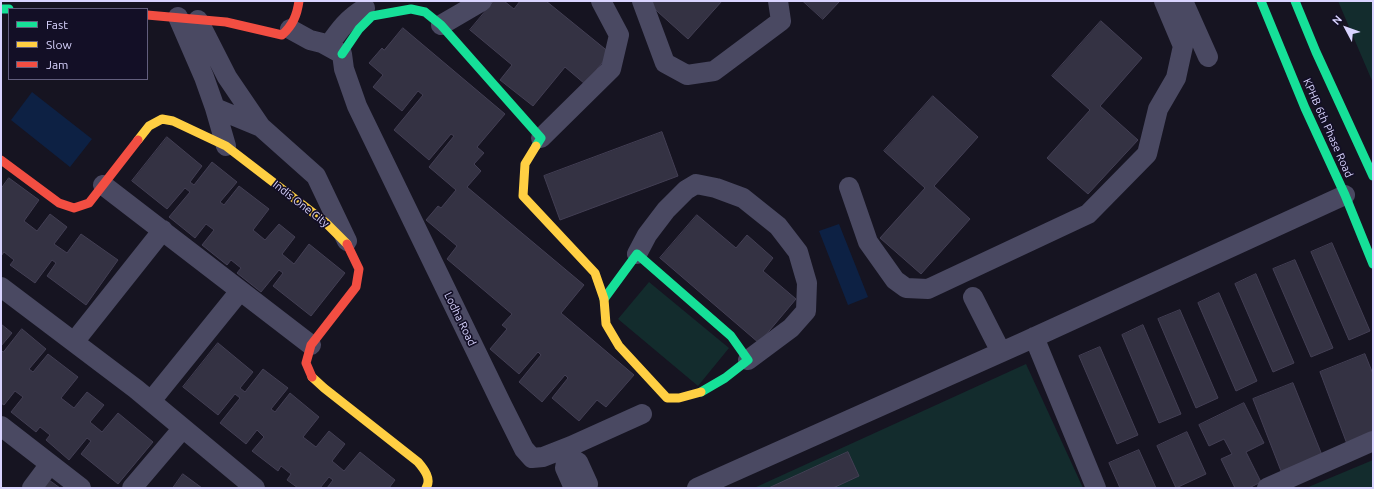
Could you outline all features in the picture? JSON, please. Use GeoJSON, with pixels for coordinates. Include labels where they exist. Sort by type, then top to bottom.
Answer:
{"type":"FeatureCollection","features":[{"type":"Feature","properties":{"kind":"street"},"geometry":{"type":"LineString","coordinates":[[289,28],[298,13],[299,1]]}},
{"type":"Feature","properties":{"kind":"street"},"geometry":{"type":"LineString","coordinates":[[441,25],[482,1]]}},
{"type":"Feature","properties":{"kind":"street"},"geometry":{"type":"LineString","coordinates":[[601,1],[619,35],[611,69],[541,138],[525,164],[524,196],[595,273],[604,299],[606,324],[619,346],[667,398],[679,398],[703,391],[738,369],[791,328],[806,311],[807,283],[798,252],[778,226],[743,198],[716,188],[696,184],[686,190],[666,210],[647,235],[637,254],[604,299]]}},
{"type":"Feature","properties":{"kind":"street"},"geometry":{"type":"LineString","coordinates":[[642,1],[665,63],[687,75],[714,71],[781,21],[778,1]]}},
{"type":"Feature","properties":{"kind":"street"},"geometry":{"type":"LineString","coordinates":[[849,187],[868,242],[895,280],[906,288],[928,289],[1088,214],[1147,154],[1158,109],[1176,78],[1183,46],[1164,1]]}},
{"type":"Feature","properties":{"kind":"street"},"geometry":{"type":"LineString","coordinates":[[1183,1],[1208,57]]}},
{"type":"Feature","properties":{"kind":"street","name":"KPHB 6th Phase Road"},"geometry":{"type":"LineString","coordinates":[[1261,1],[1305,108],[1345,195],[1373,264]]}},
{"type":"Feature","properties":{"kind":"street","name":"KPHB 6th Phase Road"},"geometry":{"type":"LineString","coordinates":[[1295,1],[1316,52],[1373,176]]}},
{"type":"Feature","properties":{"kind":"street"},"geometry":{"type":"LineString","coordinates":[[334,53],[343,26],[353,15],[365,8]]}},
{"type":"Feature","properties":{"kind":"street"},"geometry":{"type":"LineString","coordinates":[[334,53],[372,16],[411,9],[425,12],[441,25],[541,138]]}},
{"type":"Feature","properties":{"kind":"street"},"geometry":{"type":"LineString","coordinates":[[148,15],[289,28],[334,53]]}},
{"type":"Feature","properties":{"kind":"street"},"geometry":{"type":"LineString","coordinates":[[178,17],[204,78],[215,108],[226,146]]}},
{"type":"Feature","properties":{"kind":"street"},"geometry":{"type":"LineString","coordinates":[[198,20],[227,77],[261,128],[316,176],[348,245]]}},
{"type":"Feature","properties":{"kind":"street"},"geometry":{"type":"LineString","coordinates":[[289,28],[334,53]]}},
{"type":"Feature","properties":{"kind":"street","name":"Lodha Road"},"geometry":{"type":"LineString","coordinates":[[334,53],[356,106],[524,448],[532,458],[566,453],[642,414]]}},
{"type":"Feature","properties":{"kind":"street"},"geometry":{"type":"LineString","coordinates":[[215,108],[261,128]]}},
{"type":"Feature","properties":{"kind":"street","name":"Indis One City"},"geometry":{"type":"LineString","coordinates":[[1,160],[59,203],[74,208],[89,203],[150,126],[162,119],[173,121],[226,146],[325,222],[348,245],[359,269],[356,287],[311,345],[306,363],[311,376],[324,388],[418,462],[427,474],[428,485],[426,488]]}},
{"type":"Feature","properties":{"kind":"street"},"geometry":{"type":"LineString","coordinates":[[103,185],[311,345]]}},
{"type":"Feature","properties":{"kind":"street"},"geometry":{"type":"LineString","coordinates":[[697,488],[1034,337],[1345,195]]}},
{"type":"Feature","properties":{"kind":"street"},"geometry":{"type":"LineString","coordinates":[[74,342],[163,230]]}},
{"type":"Feature","properties":{"kind":"street"},"geometry":{"type":"LineString","coordinates":[[637,254],[731,336],[748,360]]}},
{"type":"Feature","properties":{"kind":"street"},"geometry":{"type":"LineString","coordinates":[[1,287],[151,401],[254,488]]}},
{"type":"Feature","properties":{"kind":"street"},"geometry":{"type":"LineString","coordinates":[[151,401],[240,290]]}},
{"type":"Feature","properties":{"kind":"street"},"geometry":{"type":"LineString","coordinates":[[973,297],[1000,352]]}},
{"type":"Feature","properties":{"kind":"street"},"geometry":{"type":"LineString","coordinates":[[1034,337],[1096,488]]}},
{"type":"Feature","properties":{"kind":"street"},"geometry":{"type":"LineString","coordinates":[[1,426],[81,488]]}},
{"type":"Feature","properties":{"kind":"street"},"geometry":{"type":"LineString","coordinates":[[132,488],[183,428]]}},
{"type":"Feature","properties":{"kind":"street"},"geometry":{"type":"LineString","coordinates":[[1268,488],[1373,441]]}},
{"type":"Feature","properties":{"kind":"street"},"geometry":{"type":"LineString","coordinates":[[566,453],[565,468],[574,488]]}},
{"type":"Feature","properties":{"kind":"street"},"geometry":{"type":"LineString","coordinates":[[566,453],[578,462],[588,484],[587,488]]}},
{"type":"Feature","properties":{"kind":"street"},"geometry":{"type":"LineString","coordinates":[[32,488],[50,464]]}},
{"type":"Feature","properties":{"kind":"green space"},"geometry":{"type":"Polygon","coordinates":[[[1338,1],[1373,1],[1373,83],[1338,1]]]}},
{"type":"Feature","properties":{"kind":"green space"},"geometry":{"type":"Polygon","coordinates":[[[649,282],[729,348],[698,386],[618,319],[649,282]]]}},
{"type":"Feature","properties":{"kind":"green space"},"geometry":{"type":"Polygon","coordinates":[[[1026,364],[1083,488],[754,488],[1026,364]]]}},
{"type":"Feature","properties":{"kind":"green space"},"geometry":{"type":"Polygon","coordinates":[[[1373,460],[1373,488],[1306,488],[1373,460]]]}},
{"type":"Feature","properties":{"kind":"water"},"geometry":{"type":"Polygon","coordinates":[[[32,92],[92,139],[70,167],[11,120],[32,92]]]}},
{"type":"Feature","properties":{"kind":"water"},"geometry":{"type":"Polygon","coordinates":[[[839,224],[868,297],[848,305],[819,231],[839,224]]]}},
{"type":"Feature","properties":{"kind":"building"},"geometry":{"type":"Polygon","coordinates":[[[494,1],[504,1],[514,9],[520,1],[546,1],[610,53],[585,84],[565,67],[533,106],[500,80],[512,65],[470,30],[494,1]]]}},
{"type":"Feature","properties":{"kind":"building"},"geometry":{"type":"Polygon","coordinates":[[[650,1],[722,1],[688,39],[648,3],[650,1]]]}},
{"type":"Feature","properties":{"kind":"building"},"geometry":{"type":"Polygon","coordinates":[[[803,1],[840,1],[823,19],[803,1]]]}},
{"type":"Feature","properties":{"kind":"building"},"geometry":{"type":"Polygon","coordinates":[[[1101,21],[1142,58],[1100,106],[1138,140],[1088,194],[1047,158],[1090,110],[1052,76],[1101,21]]]}},
{"type":"Feature","properties":{"kind":"building"},"geometry":{"type":"Polygon","coordinates":[[[403,28],[505,114],[477,147],[484,153],[474,164],[481,171],[467,187],[584,285],[561,313],[634,375],[606,407],[597,400],[579,421],[552,398],[568,378],[565,375],[542,402],[519,382],[541,355],[538,352],[519,374],[490,349],[507,329],[502,325],[512,314],[447,259],[457,246],[426,220],[438,206],[441,208],[456,190],[429,167],[454,136],[451,134],[429,160],[394,130],[423,95],[418,91],[402,111],[373,87],[383,75],[369,63],[382,48],[384,50],[403,28]]]}},
{"type":"Feature","properties":{"kind":"building"},"geometry":{"type":"Polygon","coordinates":[[[933,96],[978,137],[934,186],[970,219],[921,274],[880,238],[925,188],[884,151],[933,96]]]}},
{"type":"Feature","properties":{"kind":"building"},"geometry":{"type":"Polygon","coordinates":[[[662,132],[678,176],[560,220],[544,176],[662,132]]]}},
{"type":"Feature","properties":{"kind":"building"},"geometry":{"type":"Polygon","coordinates":[[[167,137],[202,166],[190,182],[194,185],[212,162],[237,182],[220,202],[224,205],[239,186],[269,209],[253,230],[265,240],[279,224],[295,237],[282,254],[294,264],[309,244],[345,273],[311,316],[273,286],[283,273],[279,270],[261,292],[237,273],[241,268],[231,260],[227,265],[202,245],[214,230],[206,224],[195,238],[169,217],[190,192],[185,188],[167,209],[132,181],[167,137]]]}},
{"type":"Feature","properties":{"kind":"building"},"geometry":{"type":"Polygon","coordinates":[[[9,178],[39,200],[24,221],[37,231],[50,214],[67,227],[54,244],[67,253],[81,234],[118,260],[86,305],[47,276],[56,263],[52,260],[35,283],[10,265],[14,260],[4,252],[1,256],[1,189],[9,178]]]}},
{"type":"Feature","properties":{"kind":"building"},"geometry":{"type":"Polygon","coordinates":[[[697,215],[736,248],[747,235],[773,258],[763,271],[796,299],[759,343],[660,258],[697,215]]]}},
{"type":"Feature","properties":{"kind":"building"},"geometry":{"type":"Polygon","coordinates":[[[1332,243],[1370,331],[1349,340],[1311,252],[1332,243]]]}},
{"type":"Feature","properties":{"kind":"building"},"geometry":{"type":"Polygon","coordinates":[[[1295,260],[1333,348],[1311,357],[1273,269],[1295,260]]]}},
{"type":"Feature","properties":{"kind":"building"},"geometry":{"type":"Polygon","coordinates":[[[1256,274],[1294,363],[1273,372],[1235,284],[1256,274]]]}},
{"type":"Feature","properties":{"kind":"building"},"geometry":{"type":"Polygon","coordinates":[[[1219,293],[1257,381],[1236,391],[1198,303],[1219,293]]]}},
{"type":"Feature","properties":{"kind":"building"},"geometry":{"type":"Polygon","coordinates":[[[1180,310],[1218,398],[1196,408],[1158,319],[1180,310]]]}},
{"type":"Feature","properties":{"kind":"building"},"geometry":{"type":"Polygon","coordinates":[[[1,324],[12,333],[1,346],[1,324]]]}},
{"type":"Feature","properties":{"kind":"building"},"geometry":{"type":"Polygon","coordinates":[[[1143,325],[1181,414],[1159,423],[1122,335],[1143,325]]]}},
{"type":"Feature","properties":{"kind":"building"},"geometry":{"type":"Polygon","coordinates":[[[22,329],[46,349],[29,369],[33,372],[48,354],[78,377],[61,398],[74,408],[87,392],[104,405],[90,422],[102,432],[118,413],[153,442],[118,484],[81,454],[91,441],[87,438],[69,460],[46,440],[50,435],[40,427],[36,432],[11,412],[23,397],[15,391],[4,405],[1,403],[1,350],[3,352],[22,329]]]}},
{"type":"Feature","properties":{"kind":"building"},"geometry":{"type":"Polygon","coordinates":[[[218,343],[253,372],[240,388],[245,392],[263,369],[288,388],[271,409],[275,412],[290,393],[319,417],[303,437],[316,447],[329,431],[345,444],[332,461],[344,471],[360,452],[395,480],[389,488],[327,488],[333,480],[329,477],[320,488],[298,488],[287,480],[291,474],[281,466],[278,471],[252,451],[264,437],[257,430],[246,444],[220,423],[240,398],[235,394],[218,415],[183,387],[218,343]]]}},
{"type":"Feature","properties":{"kind":"building"},"geometry":{"type":"Polygon","coordinates":[[[1100,347],[1138,435],[1117,444],[1079,356],[1100,347]]]}},
{"type":"Feature","properties":{"kind":"building"},"geometry":{"type":"Polygon","coordinates":[[[1365,354],[1373,374],[1373,434],[1347,444],[1320,372],[1365,354]]]}},
{"type":"Feature","properties":{"kind":"building"},"geometry":{"type":"Polygon","coordinates":[[[1293,383],[1322,455],[1281,471],[1253,399],[1293,383]]]}},
{"type":"Feature","properties":{"kind":"building"},"geometry":{"type":"Polygon","coordinates":[[[1244,403],[1264,443],[1246,452],[1261,482],[1249,488],[1235,488],[1221,459],[1232,454],[1224,439],[1209,446],[1199,425],[1244,403]]]}},
{"type":"Feature","properties":{"kind":"building"},"geometry":{"type":"Polygon","coordinates":[[[1187,432],[1206,474],[1176,488],[1157,446],[1187,432]]]}},
{"type":"Feature","properties":{"kind":"building"},"geometry":{"type":"Polygon","coordinates":[[[1139,450],[1156,488],[1120,488],[1109,463],[1139,450]]]}},
{"type":"Feature","properties":{"kind":"building"},"geometry":{"type":"Polygon","coordinates":[[[848,452],[859,476],[833,488],[769,488],[848,452]]]}},
{"type":"Feature","properties":{"kind":"building"},"geometry":{"type":"Polygon","coordinates":[[[183,474],[202,488],[173,488],[183,474]]]}},
{"type":"Feature","properties":{"kind":"building"},"geometry":{"type":"Polygon","coordinates":[[[49,480],[60,488],[42,488],[49,480]]]}},
{"type":"Feature","properties":{"kind":"traffic: fast"},"geometry":{"type":"LineString","coordinates":[[1261,1],[1305,108],[1345,195],[1373,264]]}},
{"type":"Feature","properties":{"kind":"traffic: fast"},"geometry":{"type":"LineString","coordinates":[[1295,1],[1316,52],[1373,176]]}},
{"type":"Feature","properties":{"kind":"traffic: fast"},"geometry":{"type":"LineString","coordinates":[[1,9],[8,9]]}},
{"type":"Feature","properties":{"kind":"traffic: fast"},"geometry":{"type":"LineString","coordinates":[[342,54],[359,29],[372,16],[411,9],[425,12],[441,25],[541,138],[536,146]]}},
{"type":"Feature","properties":{"kind":"traffic: fast"},"geometry":{"type":"LineString","coordinates":[[604,299],[637,254],[731,336],[748,360],[725,378],[701,392]]}},
{"type":"Feature","properties":{"kind":"traffic: slow"},"geometry":{"type":"LineString","coordinates":[[138,140],[149,126],[162,119],[173,121],[226,146],[325,222],[347,244]]}},
{"type":"Feature","properties":{"kind":"traffic: slow"},"geometry":{"type":"LineString","coordinates":[[536,146],[525,164],[523,196],[595,273],[604,299],[606,324],[619,346],[667,398],[679,398],[701,392]]}},
{"type":"Feature","properties":{"kind":"traffic: slow"},"geometry":{"type":"LineString","coordinates":[[312,377],[418,462],[428,478],[428,485],[426,488]]}},
{"type":"Feature","properties":{"kind":"traffic: jam"},"geometry":{"type":"LineString","coordinates":[[148,15],[226,22],[282,35],[294,20],[299,1]]}},
{"type":"Feature","properties":{"kind":"traffic: jam"},"geometry":{"type":"LineString","coordinates":[[1,160],[59,203],[74,208],[89,203],[138,140]]}},
{"type":"Feature","properties":{"kind":"traffic: jam"},"geometry":{"type":"LineString","coordinates":[[312,377],[306,363],[311,345],[356,287],[359,269],[347,244]]}}]}
